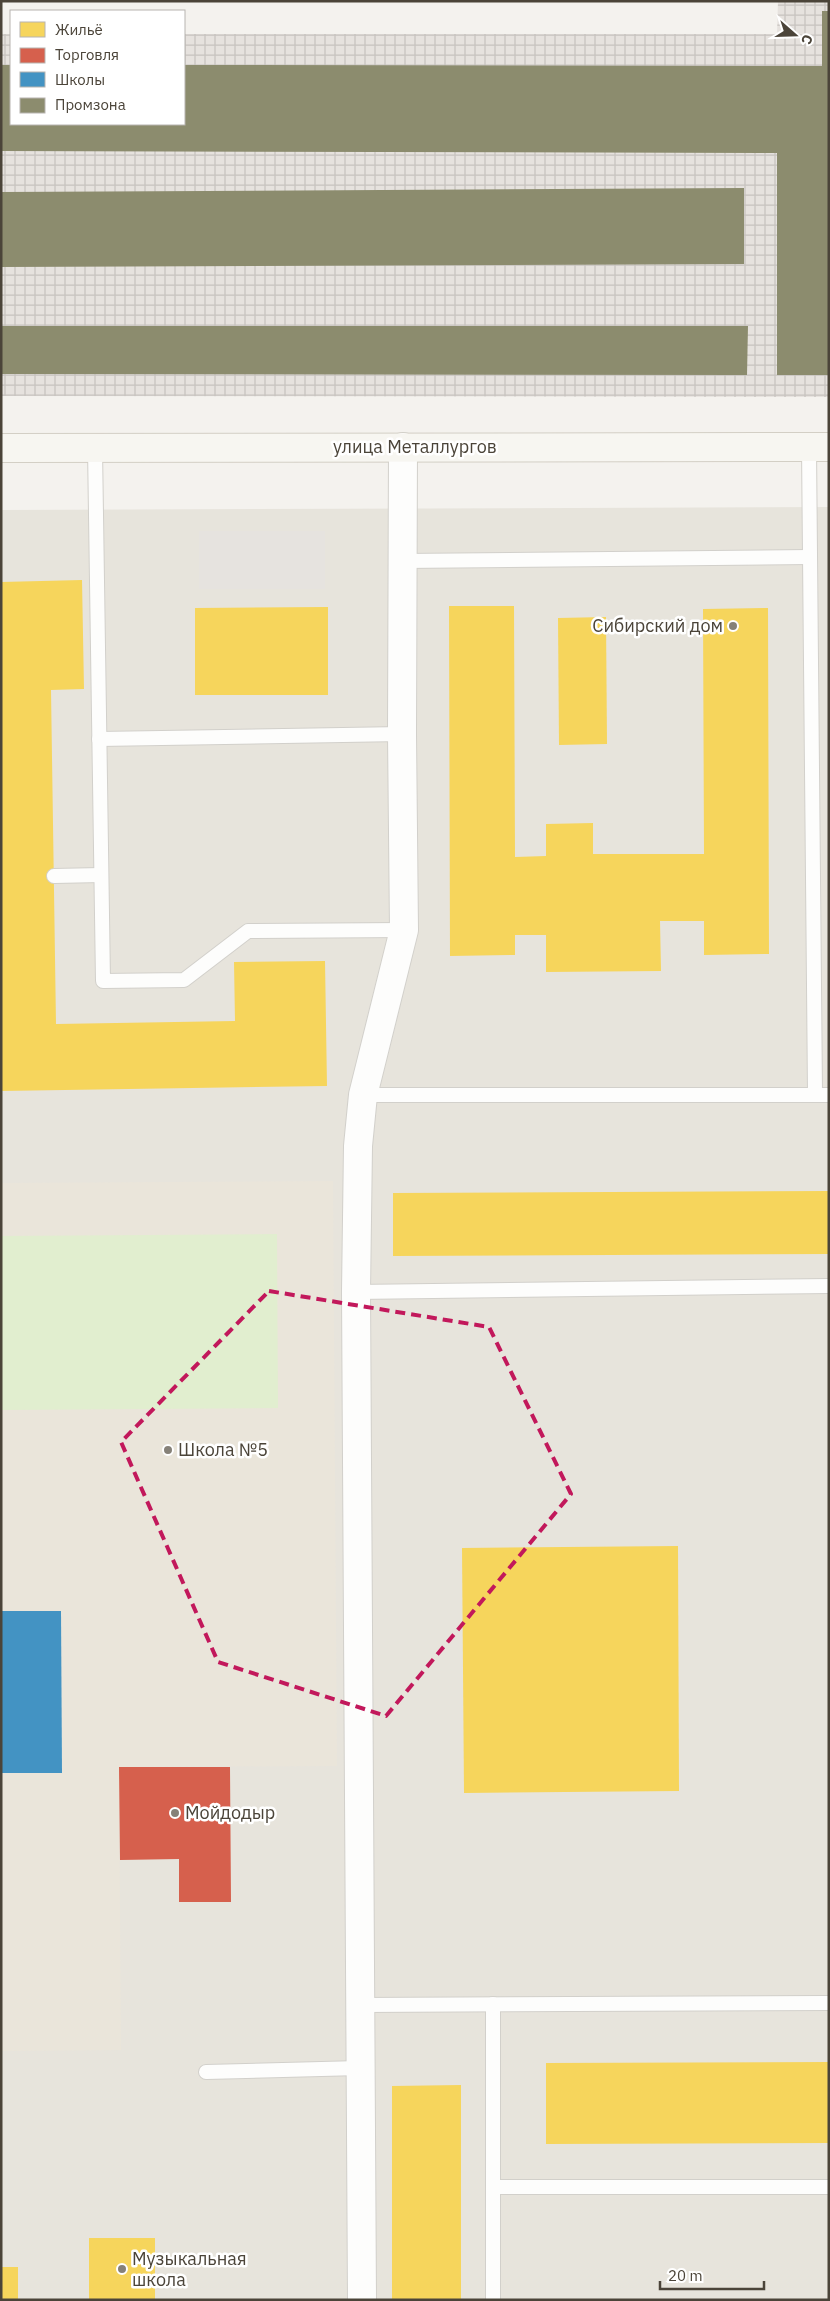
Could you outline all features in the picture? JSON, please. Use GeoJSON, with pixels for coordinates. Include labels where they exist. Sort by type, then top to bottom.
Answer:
{"type":"FeatureCollection","features":[{"type":"Feature","properties":{"kind":"street","name":"улица Металлургов"},"geometry":{"type":"LineString","coordinates":[[1,448],[819,446]]}},
{"type":"Feature","properties":{"kind":"street"},"geometry":{"type":"LineString","coordinates":[[362,2300],[356,1292],[358,1146],[363,1096],[404,930],[402,734],[403,447]]}},
{"type":"Feature","properties":{"kind":"lane"},"geometry":{"type":"LineString","coordinates":[[363,1096],[822,1094],[810,557],[819,446]]}},
{"type":"Feature","properties":{"kind":"lane"},"geometry":{"type":"LineString","coordinates":[[95,448],[103,981],[184,980],[248,931],[404,930]]}},
{"type":"Feature","properties":{"kind":"lane"},"geometry":{"type":"LineString","coordinates":[[402,561],[810,557]]}},
{"type":"Feature","properties":{"kind":"lane"},"geometry":{"type":"LineString","coordinates":[[99,740],[402,734]]}},
{"type":"Feature","properties":{"kind":"lane"},"geometry":{"type":"LineString","coordinates":[[54,876],[101,875]]}},
{"type":"Feature","properties":{"kind":"lane"},"geometry":{"type":"LineString","coordinates":[[356,1292],[829,1286]]}},
{"type":"Feature","properties":{"kind":"lane"},"geometry":{"type":"LineString","coordinates":[[492,2004],[493,2300]]}},
{"type":"Feature","properties":{"kind":"lane"},"geometry":{"type":"LineString","coordinates":[[360,2005],[829,2004]]}},
{"type":"Feature","properties":{"kind":"lane"},"geometry":{"type":"LineString","coordinates":[[206,2072],[360,2068]]}},
{"type":"Feature","properties":{"kind":"lane"},"geometry":{"type":"LineString","coordinates":[[493,2187],[829,2186]]}},
{"type":"Feature","properties":{"kind":"highlighted area"},"geometry":{"type":"Polygon","coordinates":[[[269,1291],[489,1327],[571,1494],[386,1716],[218,1662],[121,1442],[269,1291]]]}},
{"type":"Feature","properties":{"kind":"shaded area"},"geometry":{"type":"Polygon","coordinates":[[[778,1],[829,1],[829,397],[1,396],[1,34],[10,34],[10,125],[185,125],[185,34],[777,34],[778,1]]]}},
{"type":"Feature","properties":{"kind":"shaded area"},"geometry":{"type":"Polygon","coordinates":[[[829,507],[829,2300],[1,2300],[1,510],[829,507]]]}},
{"type":"Feature","properties":{"kind":"shaded area"},"geometry":{"type":"Polygon","coordinates":[[[199,531],[325,531],[325,589],[199,589],[199,531]]]}},
{"type":"Feature","properties":{"kind":"shaded area","name":"Школа №5"},"geometry":{"type":"Polygon","coordinates":[[[333,1181],[337,1766],[119,1767],[121,2050],[1,2051],[1,1183],[333,1181]]]}},
{"type":"Feature","properties":{"kind":"green space"},"geometry":{"type":"Polygon","coordinates":[[[277,1234],[278,1408],[1,1410],[1,1236],[277,1234]]]}},
{"type":"Feature","properties":{"kind":"building: Жильё"},"geometry":{"type":"Polygon","coordinates":[[[82,580],[84,689],[51,690],[56,1024],[235,1021],[234,962],[325,961],[327,1086],[1,1091],[1,582],[82,580]]]}},
{"type":"Feature","properties":{"kind":"building: Жильё"},"geometry":{"type":"Polygon","coordinates":[[[449,606],[514,606],[515,857],[546,856],[546,824],[593,823],[593,854],[704,854],[703,609],[768,608],[769,954],[704,955],[704,921],[660,921],[661,971],[546,972],[546,935],[515,935],[515,955],[450,956],[449,606]]]}},
{"type":"Feature","properties":{"kind":"building: Жильё"},"geometry":{"type":"Polygon","coordinates":[[[328,607],[328,695],[195,695],[195,608],[328,607]]]}},
{"type":"Feature","properties":{"kind":"building: Жильё"},"geometry":{"type":"Polygon","coordinates":[[[606,617],[607,744],[559,745],[558,618],[606,617]]]}},
{"type":"Feature","properties":{"kind":"building: Жильё"},"geometry":{"type":"Polygon","coordinates":[[[829,1191],[829,1254],[393,1256],[393,1193],[829,1191]]]}},
{"type":"Feature","properties":{"kind":"building: Жильё"},"geometry":{"type":"Polygon","coordinates":[[[678,1546],[679,1791],[464,1793],[462,1548],[678,1546]]]}},
{"type":"Feature","properties":{"kind":"building: Жильё"},"geometry":{"type":"Polygon","coordinates":[[[829,2062],[829,2143],[546,2144],[546,2063],[829,2062]]]}},
{"type":"Feature","properties":{"kind":"building: Жильё"},"geometry":{"type":"Polygon","coordinates":[[[461,2085],[461,2300],[392,2300],[392,2086],[461,2085]]]}},
{"type":"Feature","properties":{"kind":"building: Жильё","name":"Музыкальная школа"},"geometry":{"type":"Polygon","coordinates":[[[89,2238],[155,2238],[155,2300],[89,2300],[89,2238]]]}},
{"type":"Feature","properties":{"kind":"building: Жильё"},"geometry":{"type":"Polygon","coordinates":[[[1,2267],[18,2267],[18,2300],[1,2300],[1,2267]]]}},
{"type":"Feature","properties":{"kind":"building: Торговля","name":"Мойдодыр"},"geometry":{"type":"Polygon","coordinates":[[[119,1767],[230,1767],[231,1902],[179,1902],[179,1859],[120,1860],[119,1767]]]}},
{"type":"Feature","properties":{"kind":"building: Школы"},"geometry":{"type":"Polygon","coordinates":[[[1,1611],[61,1611],[62,1773],[1,1773],[1,1611]]]}},
{"type":"Feature","properties":{"kind":"building: Промзона"},"geometry":{"type":"Polygon","coordinates":[[[822,11],[829,11],[829,375],[777,375],[777,153],[1,151],[1,65],[10,65],[10,125],[185,125],[185,65],[822,66],[822,11]]]}},
{"type":"Feature","properties":{"kind":"building: Промзона"},"geometry":{"type":"Polygon","coordinates":[[[744,188],[744,264],[1,267],[1,192],[744,188]]]}},
{"type":"Feature","properties":{"kind":"building: Промзона"},"geometry":{"type":"Polygon","coordinates":[[[1,326],[748,326],[747,375],[1,374],[1,326]]]}},
{"type":"Feature","properties":{"kind":"place","name":"Сибирский дом"},"geometry":{"type":"Point","coordinates":[733,626]}},
{"type":"Feature","properties":{"kind":"place","name":"Школа №5"},"geometry":{"type":"Point","coordinates":[168,1450]}},
{"type":"Feature","properties":{"kind":"place","name":"Мойдодыр"},"geometry":{"type":"Point","coordinates":[175,1813]}},
{"type":"Feature","properties":{"kind":"place","name":"Музыкальная школа"},"geometry":{"type":"Point","coordinates":[122,2269]}}]}
